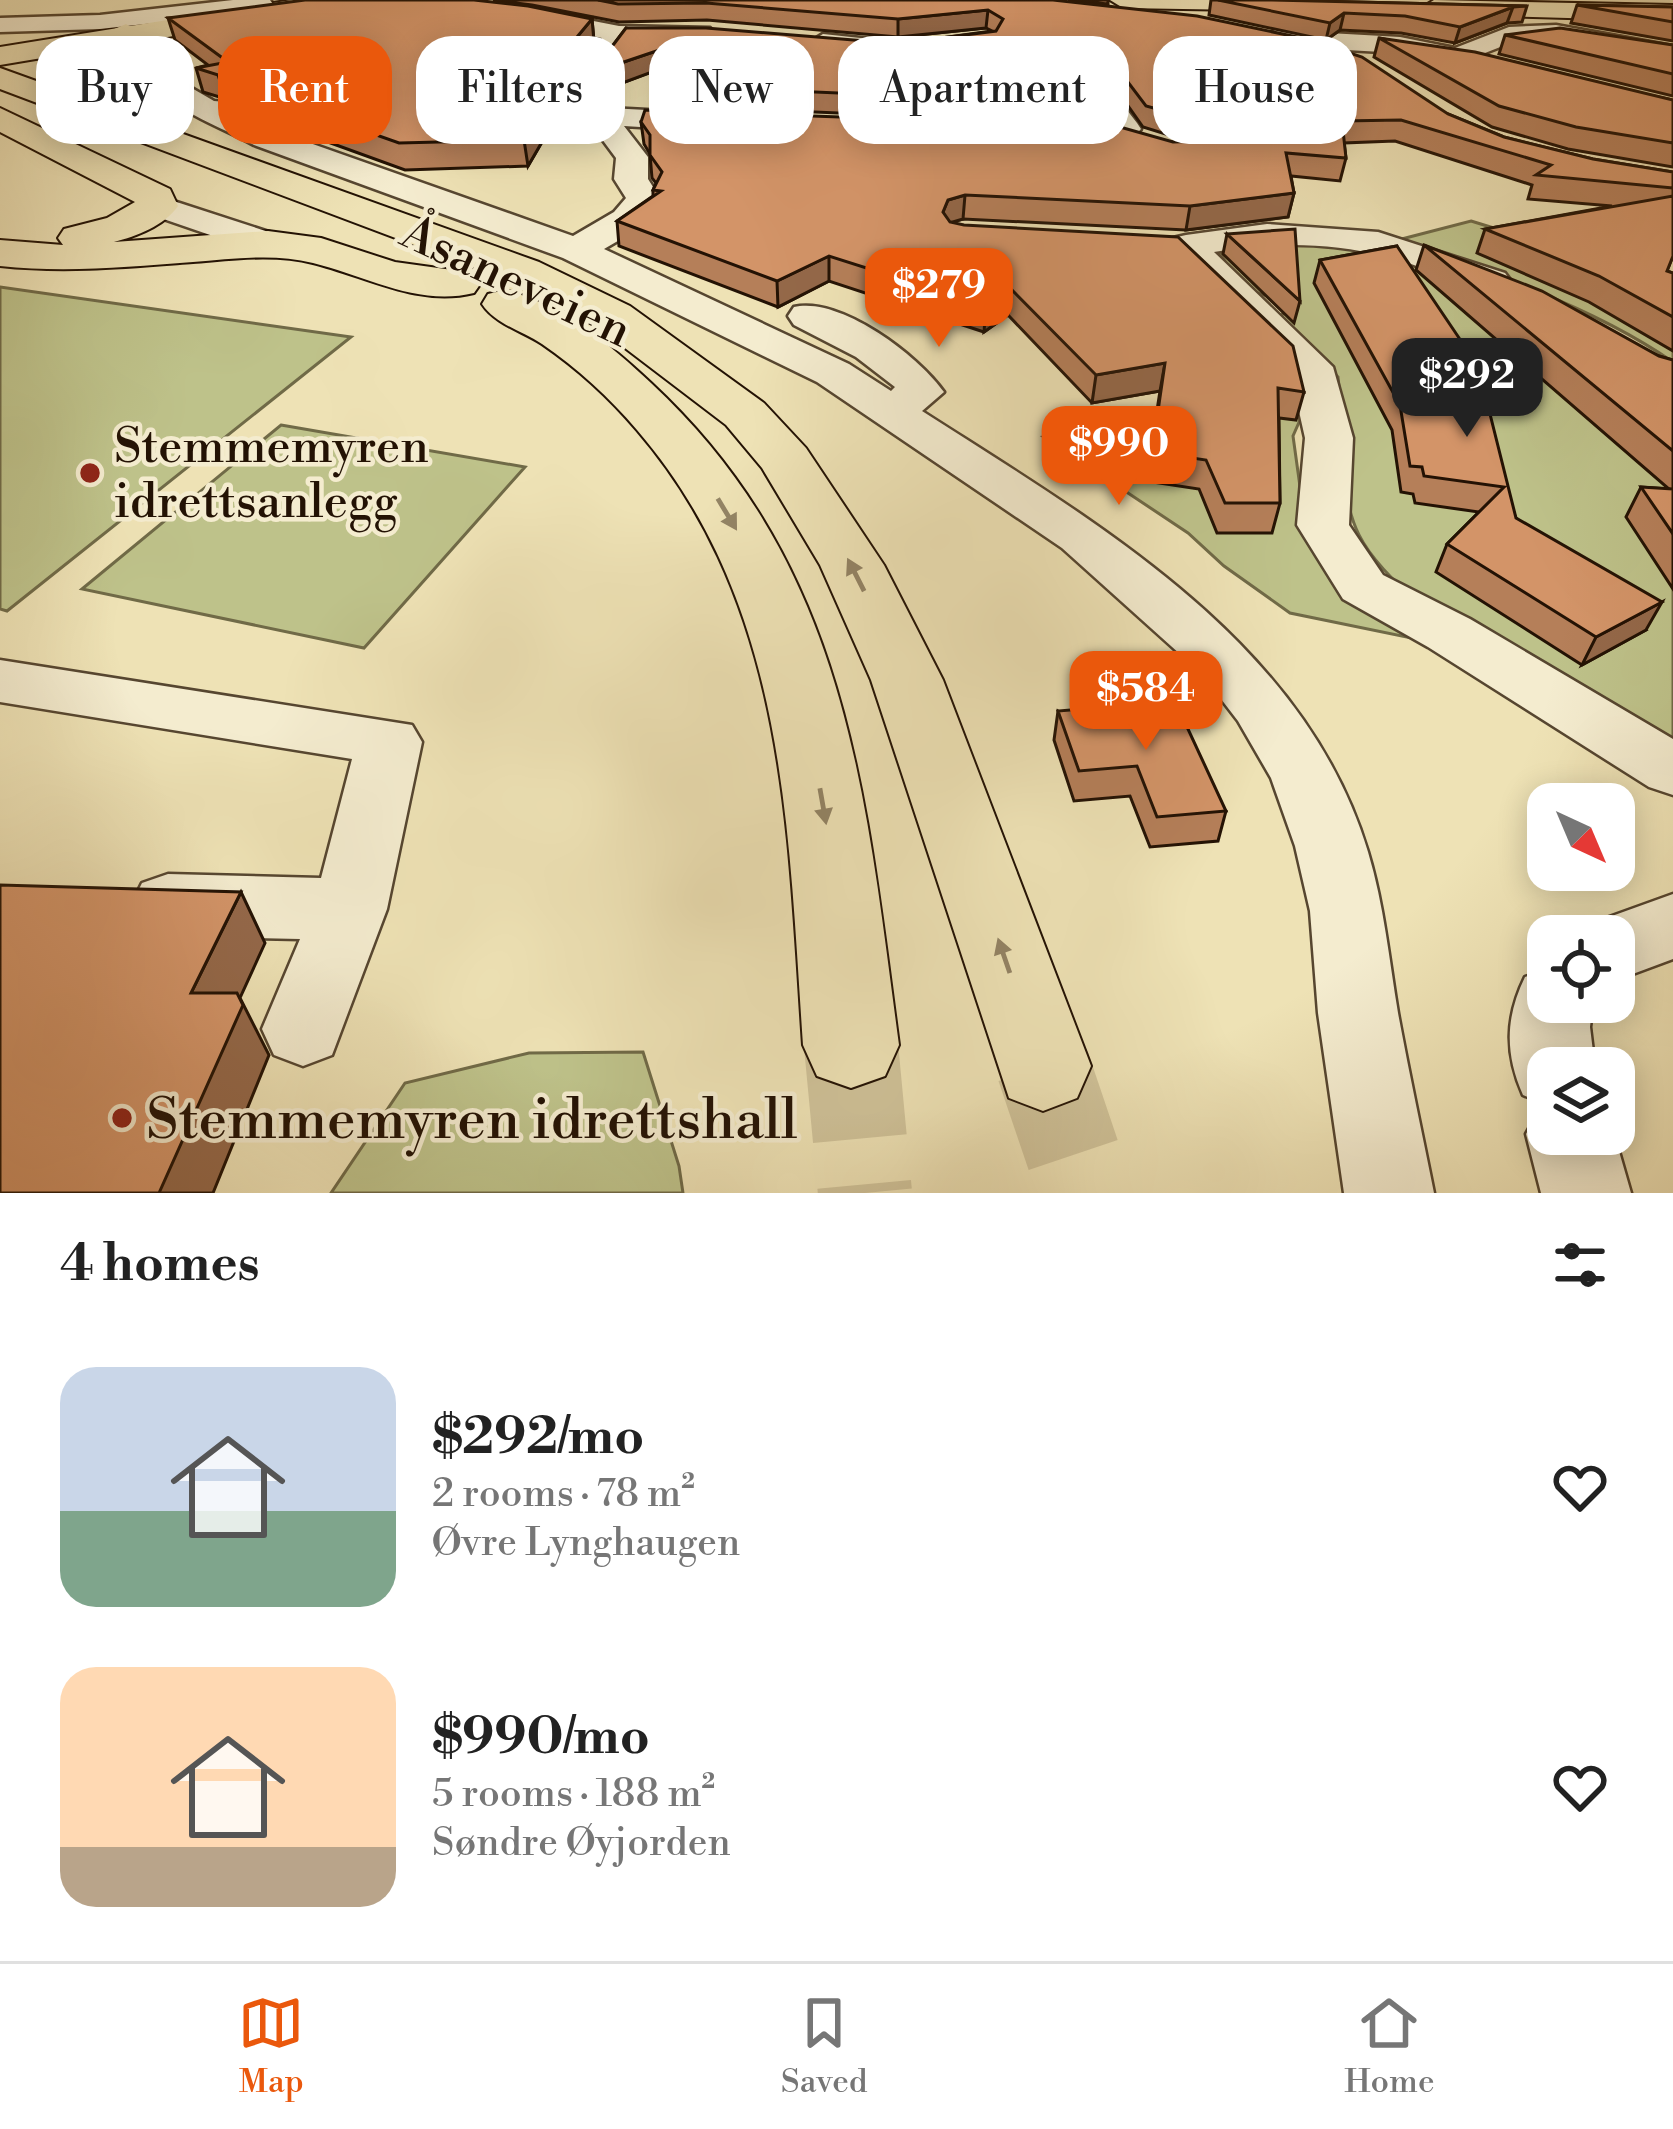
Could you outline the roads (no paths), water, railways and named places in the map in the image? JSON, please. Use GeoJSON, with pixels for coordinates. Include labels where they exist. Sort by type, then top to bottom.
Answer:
{"type":"FeatureCollection","features":[{"type":"Feature","properties":{"kind":"main road"},"geometry":{"type":"LineString","coordinates":[[11,41],[269,4],[342,0]]}},
{"type":"Feature","properties":{"kind":"main road"},"geometry":{"type":"LineString","coordinates":[[1124,0],[1280,3]]}},
{"type":"Feature","properties":{"kind":"main road"},"geometry":{"type":"LineString","coordinates":[[1209,0],[1242,2]]}},
{"type":"Feature","properties":{"kind":"main road"},"geometry":{"type":"LineString","coordinates":[[11,41],[125,33],[269,4]]}},
{"type":"Feature","properties":{"kind":"main road"},"geometry":{"type":"LineString","coordinates":[[1410,8],[1673,17]]}},
{"type":"Feature","properties":{"kind":"main road"},"geometry":{"type":"LineString","coordinates":[[119,36],[125,33]]}},
{"type":"Feature","properties":{"kind":"main road","name":"Åsaneveien"},"geometry":{"type":"LineString","coordinates":[[0,78],[21,107],[531,316],[597,363],[658,421],[711,486],[741,537],[767,590],[803,691],[826,823],[850,1045]]}},
{"type":"Feature","properties":{"kind":"main road"},"geometry":{"type":"LineString","coordinates":[[0,224],[30,237],[61,240],[122,227],[158,206],[156,196],[145,188],[21,107]]}},
{"type":"Feature","properties":{"kind":"main road","name":"Åsaneveien"},"geometry":{"type":"LineString","coordinates":[[21,107],[329,197],[523,272],[613,316],[731,403],[786,460],[852,565],[907,680],[1042,1066]]}},
{"type":"Feature","properties":{"kind":"main road"},"geometry":{"type":"LineString","coordinates":[[194,114],[249,147],[314,172],[329,197]]}},
{"type":"Feature","properties":{"kind":"main road"},"geometry":{"type":"LineString","coordinates":[[0,253],[57,259],[268,244],[321,251],[388,275],[458,283]]}},
{"type":"Feature","properties":{"kind":"street"},"geometry":{"type":"LineString","coordinates":[[391,0],[532,16],[588,36]]}},
{"type":"Feature","properties":{"kind":"street"},"geometry":{"type":"LineString","coordinates":[[1095,10],[1263,36]]}},
{"type":"Feature","properties":{"kind":"street"},"geometry":{"type":"LineString","coordinates":[[1456,56],[1509,34],[1535,33],[1586,35],[1673,54]]}},
{"type":"Feature","properties":{"kind":"street"},"geometry":{"type":"LineString","coordinates":[[625,43],[728,35]]}},
{"type":"Feature","properties":{"kind":"street"},"geometry":{"type":"LineString","coordinates":[[1357,43],[1400,45],[1501,66]]}},
{"type":"Feature","properties":{"kind":"street"},"geometry":{"type":"LineString","coordinates":[[1357,65],[1386,74]]}},
{"type":"Feature","properties":{"kind":"street"},"geometry":{"type":"LineString","coordinates":[[194,81],[217,79]]}},
{"type":"Feature","properties":{"kind":"street"},"geometry":{"type":"LineString","coordinates":[[1129,138],[1153,147]]}},
{"type":"Feature","properties":{"kind":"street"},"geometry":{"type":"LineString","coordinates":[[281,144],[576,250],[833,373],[1081,537],[1222,659],[1262,707],[1304,778],[1331,846],[1347,911],[1383,1178],[1389,1193]]}},
{"type":"Feature","properties":{"kind":"street"},"geometry":{"type":"LineString","coordinates":[[576,250],[627,220],[643,198],[634,185],[632,157],[622,144]]}},
{"type":"Feature","properties":{"kind":"street"},"geometry":{"type":"LineString","coordinates":[[158,206],[268,244]]}},
{"type":"Feature","properties":{"kind":"street"},"geometry":{"type":"LineString","coordinates":[[1524,296],[1414,253],[1331,233],[1249,232],[1164,245],[1311,367],[1329,438],[1323,525],[1363,587],[1449,633],[1673,770]]}},
{"type":"Feature","properties":{"kind":"street"},"geometry":{"type":"LineString","coordinates":[[809,316],[898,366],[920,386],[915,399],[892,410]]}},
{"type":"Feature","properties":{"kind":"street"},"geometry":{"type":"LineString","coordinates":[[0,681],[389,742],[350,909],[303,1029]]}},
{"type":"Feature","properties":{"kind":"street"},"geometry":{"type":"LineString","coordinates":[[93,903],[350,909]]}},
{"type":"Feature","properties":{"kind":"street"},"geometry":{"type":"LineString","coordinates":[[1635,940],[1673,926]]}},
{"type":"Feature","properties":{"kind":"street"},"geometry":{"type":"LineString","coordinates":[[1576,1155],[1586,1193]]}},
{"type":"Feature","properties":{"kind":"tunnel"},"geometry":{"type":"LineString","coordinates":[[851,1045],[865,1193]]}},
{"type":"Feature","properties":{"kind":"tunnel"},"geometry":{"type":"LineString","coordinates":[[1043,1066],[1086,1193]]}},
{"type":"Feature","properties":{"kind":"place","name":"Stemmemyren idrettsanlegg"},"geometry":{"type":"Point","coordinates":[90,473]}},
{"type":"Feature","properties":{"kind":"place","name":"Stemmemyren idrettshall"},"geometry":{"type":"Point","coordinates":[122,1118]}}]}
